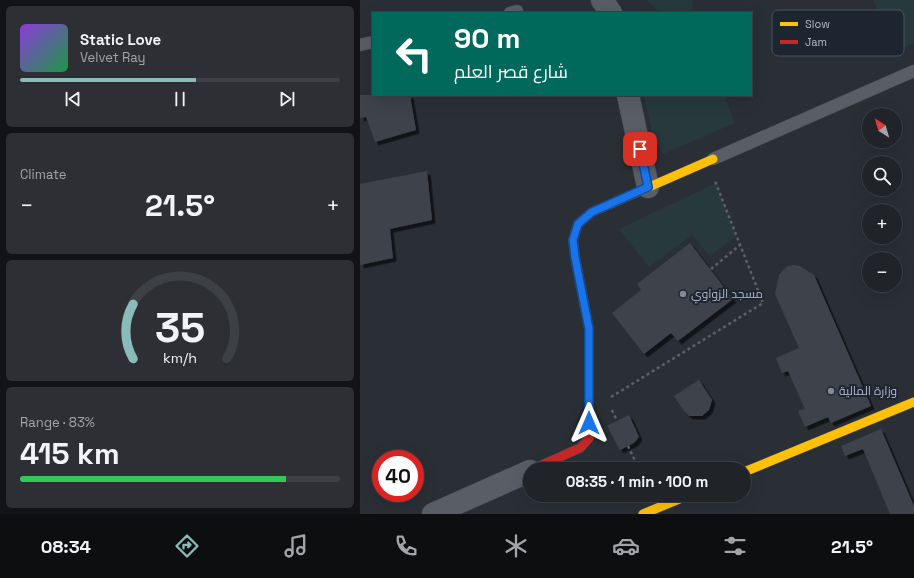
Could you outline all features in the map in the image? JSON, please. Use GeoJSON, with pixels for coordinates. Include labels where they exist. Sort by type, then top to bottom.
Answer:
{"type":"FeatureCollection","features":[{"type":"Feature","properties":{"kind":"street"},"geometry":{"type":"LineString","coordinates":[[602,0],[610,12]]}},
{"type":"Feature","properties":{"kind":"street"},"geometry":{"type":"LineString","coordinates":[[628,96],[648,187]]}},
{"type":"Feature","properties":{"kind":"street"},"geometry":{"type":"LineString","coordinates":[[549,462],[580,448],[589,438],[589,329],[573,240],[578,224],[592,212],[710,160]]}},
{"type":"Feature","properties":{"kind":"street"},"geometry":{"type":"LineString","coordinates":[[751,469],[914,402]]}},
{"type":"Feature","properties":{"kind":"street"},"geometry":{"type":"LineString","coordinates":[[433,514],[523,473]]}},
{"type":"Feature","properties":{"kind":"street"},"geometry":{"type":"LineString","coordinates":[[643,514],[658,511],[675,502]]}},
{"type":"Feature","properties":{"kind":"lane"},"geometry":{"type":"LineString","coordinates":[[360,45],[372,42]]}},
{"type":"Feature","properties":{"kind":"lane"},"geometry":{"type":"LineString","coordinates":[[710,160],[914,71]]}},
{"type":"Feature","properties":{"kind":"path"},"geometry":{"type":"LineString","coordinates":[[589,407],[607,399],[763,303],[740,245],[710,160]]}},
{"type":"Feature","properties":{"kind":"path"},"geometry":{"type":"LineString","coordinates":[[710,269],[740,245]]}},
{"type":"Feature","properties":{"kind":"path"},"geometry":{"type":"LineString","coordinates":[[628,446],[636,462]]}},
{"type":"Feature","properties":{"kind":"shaded area"},"geometry":{"type":"Polygon","coordinates":[[[647,0],[692,0],[693,9],[690,12],[659,12],[647,0]]]}},
{"type":"Feature","properties":{"kind":"shaded area"},"geometry":{"type":"Polygon","coordinates":[[[873,0],[914,0],[914,43],[904,47],[904,10],[878,10],[873,0]]]}},
{"type":"Feature","properties":{"kind":"shaded area"},"geometry":{"type":"Polygon","coordinates":[[[644,96],[724,96],[735,123],[663,154],[654,140],[644,96]]]}},
{"type":"Feature","properties":{"kind":"shaded area"},"geometry":{"type":"Polygon","coordinates":[[[716,183],[736,236],[710,256],[692,235],[649,267],[619,229],[716,183]]]}},
{"type":"Feature","properties":{"kind":"building"},"geometry":{"type":"Polygon","coordinates":[[[360,95],[410,96],[416,130],[375,142],[366,117],[360,118],[360,95]]]}},
{"type":"Feature","properties":{"kind":"building"},"geometry":{"type":"Polygon","coordinates":[[[427,171],[432,220],[390,229],[393,258],[360,265],[360,184],[427,171]]]}},
{"type":"Feature","properties":{"kind":"building","name":"مسجد الزواوي"},"geometry":{"type":"Polygon","coordinates":[[[690,243],[733,299],[678,341],[671,333],[644,354],[612,313],[641,290],[637,284],[690,243]]]}},
{"type":"Feature","properties":{"kind":"building","name":"وزارة المالية"},"geometry":{"type":"Polygon","coordinates":[[[788,266],[800,266],[814,275],[871,406],[831,423],[828,417],[805,427],[798,411],[805,409],[788,371],[782,373],[776,358],[799,348],[775,294],[779,275],[788,266]]]}},
{"type":"Feature","properties":{"kind":"building"},"geometry":{"type":"Polygon","coordinates":[[[699,380],[712,400],[709,410],[702,416],[689,416],[674,396],[699,380]]]}},
{"type":"Feature","properties":{"kind":"building"},"geometry":{"type":"Polygon","coordinates":[[[629,415],[639,437],[634,443],[620,450],[607,426],[629,415]]]}},
{"type":"Feature","properties":{"kind":"building"},"geometry":{"type":"Polygon","coordinates":[[[881,429],[914,506],[914,514],[890,514],[863,449],[845,456],[841,446],[881,429]]]}},
{"type":"Feature","properties":{"kind":"traffic: slow"},"geometry":{"type":"LineString","coordinates":[[586,217],[592,212],[713,159]]}},
{"type":"Feature","properties":{"kind":"traffic: slow"},"geometry":{"type":"LineString","coordinates":[[751,469],[914,402]]}},
{"type":"Feature","properties":{"kind":"traffic: slow"},"geometry":{"type":"LineString","coordinates":[[643,514],[672,502]]}},
{"type":"Feature","properties":{"kind":"traffic: jam"},"geometry":{"type":"LineString","coordinates":[[549,462],[580,448],[589,438],[589,329],[573,240],[578,224],[586,217]]}},
{"type":"Feature","properties":{"kind":"place","name":"مسجد الزواوي"},"geometry":{"type":"Point","coordinates":[683,294]}},
{"type":"Feature","properties":{"kind":"place","name":"وزارة المالية"},"geometry":{"type":"Point","coordinates":[831,391]}},
{"type":"Feature","properties":{"kind":"route"},"geometry":{"type":"LineString","coordinates":[[589,423],[589,329],[573,240],[578,224],[592,212],[648,187],[640,149]]}}]}
